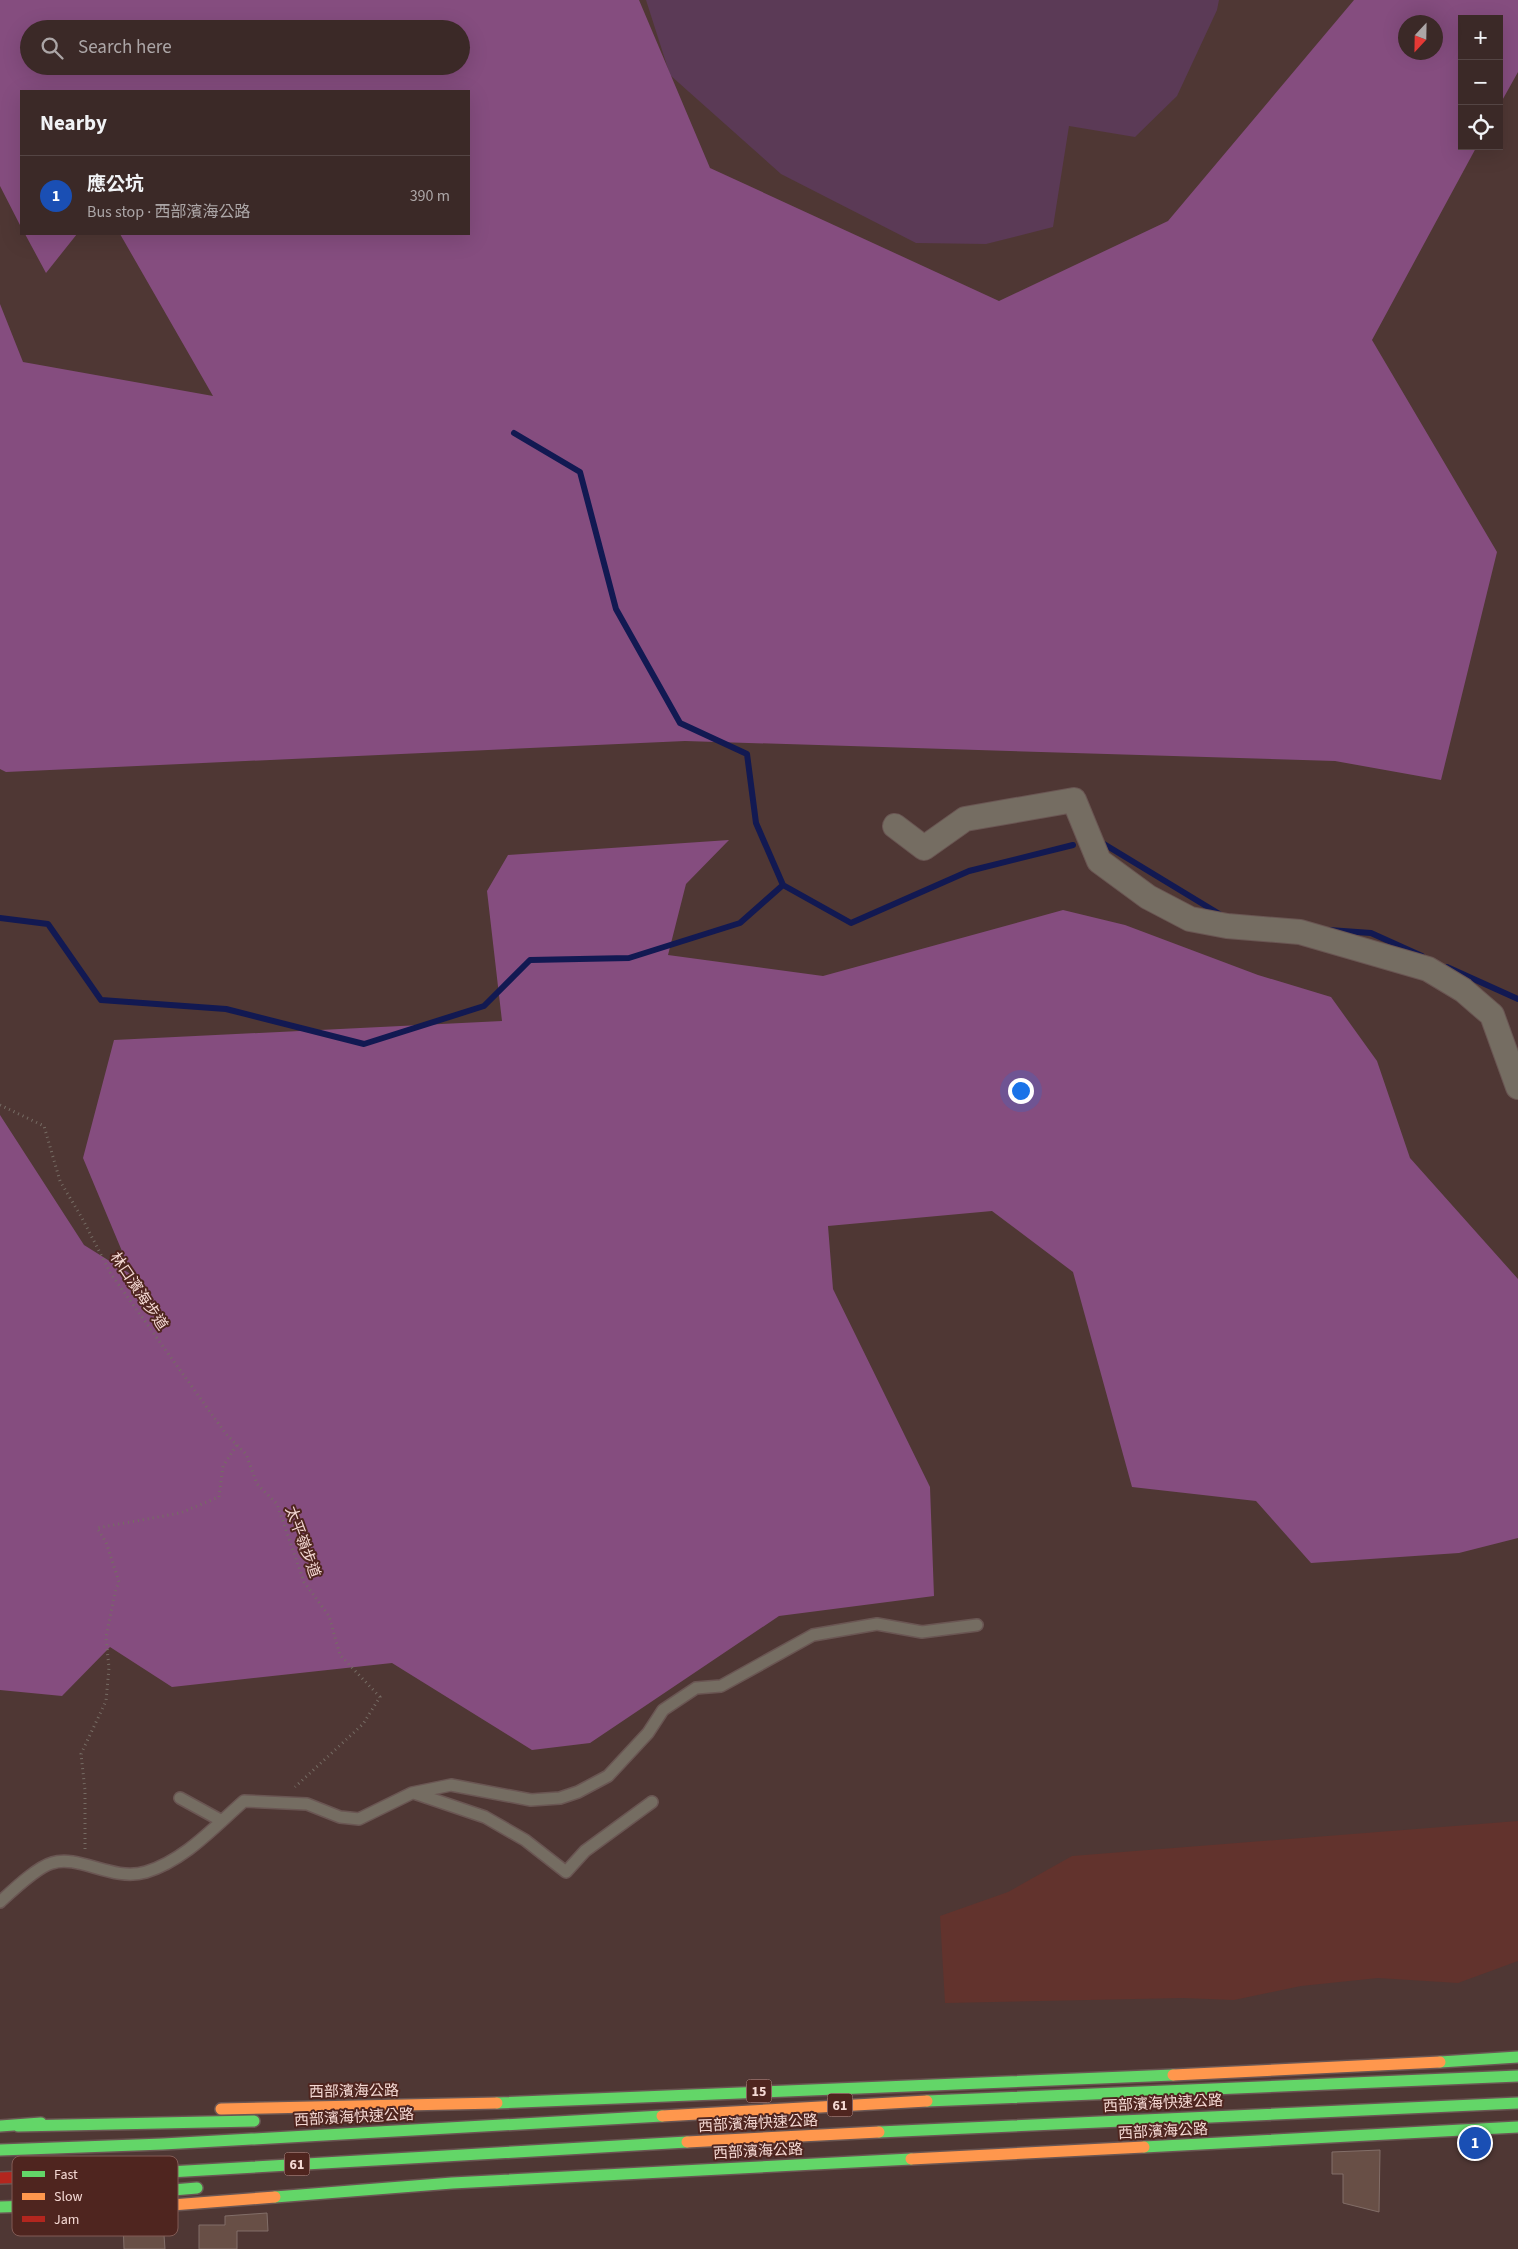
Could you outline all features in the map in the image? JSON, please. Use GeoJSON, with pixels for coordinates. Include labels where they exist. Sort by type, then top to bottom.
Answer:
{"type":"FeatureCollection","features":[{"type":"Feature","properties":{"kind":"main road","name":"西部濱海公路"},"geometry":{"type":"LineString","coordinates":[[210,2109],[467,2104],[1334,2068],[1518,2057]]}},
{"type":"Feature","properties":{"kind":"main road","name":"西部濱海快速公路"},"geometry":{"type":"LineString","coordinates":[[0,2150],[163,2144],[927,2101],[1518,2076]]}},
{"type":"Feature","properties":{"kind":"main road","name":"西部濱海快速公路"},"geometry":{"type":"LineString","coordinates":[[178,2171],[907,2130],[1518,2103]]}},
{"type":"Feature","properties":{"kind":"main road"},"geometry":{"type":"LineString","coordinates":[[18,2126],[112,2112]]}},
{"type":"Feature","properties":{"kind":"main road"},"geometry":{"type":"LineString","coordinates":[[0,2126],[264,2121]]}},
{"type":"Feature","properties":{"kind":"main road"},"geometry":{"type":"LineString","coordinates":[[330,2123],[433,2128]]}},
{"type":"Feature","properties":{"kind":"main road","name":"西部濱海公路"},"geometry":{"type":"LineString","coordinates":[[178,2205],[452,2183],[1518,2127]]}},
{"type":"Feature","properties":{"kind":"main road"},"geometry":{"type":"LineString","coordinates":[[331,2174],[432,2156]]}},
{"type":"Feature","properties":{"kind":"main road"},"geometry":{"type":"LineString","coordinates":[[178,2190],[210,2187]]}},
{"type":"Feature","properties":{"kind":"street"},"geometry":{"type":"LineString","coordinates":[[894,826],[924,848],[965,819],[1074,800],[1099,861],[1148,897],[1190,919],[1226,926],[1300,932],[1428,969],[1463,990],[1492,1015],[1518,1087]]}},
{"type":"Feature","properties":{"kind":"lane"},"geometry":{"type":"LineString","coordinates":[[0,1902],[18,1885],[51,1863],[74,1861],[110,1873],[144,1873],[170,1861],[191,1848],[244,1800],[307,1804],[340,1817],[359,1819],[412,1793],[451,1784],[531,1800],[560,1798],[578,1792],[608,1776],[648,1733],[663,1710],[696,1688],[721,1686],[813,1635],[877,1624],[922,1632],[977,1625]]}},
{"type":"Feature","properties":{"kind":"lane"},"geometry":{"type":"LineString","coordinates":[[412,1793],[485,1818],[526,1840],[566,1872],[585,1851],[652,1802]]}},
{"type":"Feature","properties":{"kind":"lane"},"geometry":{"type":"LineString","coordinates":[[180,1798],[222,1821]]}},
{"type":"Feature","properties":{"kind":"lane"},"geometry":{"type":"LineString","coordinates":[[1438,2131],[1518,2136]]}},
{"type":"Feature","properties":{"kind":"path","name":"林口濱海步道"},"geometry":{"type":"LineString","coordinates":[[0,1105],[44,1126],[60,1181],[111,1274],[226,1434],[237,1445]]}},
{"type":"Feature","properties":{"kind":"path","name":"太平嶺步道"},"geometry":{"type":"LineString","coordinates":[[237,1445],[246,1454],[257,1484],[277,1504],[304,1582],[329,1616],[340,1655],[380,1696],[363,1724],[280,1801]]}},
{"type":"Feature","properties":{"kind":"path"},"geometry":{"type":"LineString","coordinates":[[84,1865],[85,1790],[82,1754],[106,1701],[109,1668],[106,1636],[115,1592],[119,1582],[106,1542],[97,1528],[180,1513],[219,1496],[223,1466],[237,1445]]}},
{"type":"Feature","properties":{"kind":"shaded area"},"geometry":{"type":"Polygon","coordinates":[[[0,0],[639,0],[710,168],[999,301],[1168,221],[1354,0],[1518,0],[1518,72],[1503,99],[1503,15],[1458,15],[1458,150],[1475,150],[1372,340],[1497,552],[1441,780],[1335,761],[685,741],[6,772],[0,769],[0,304],[23,362],[213,396],[121,235],[470,235],[470,90],[20,90],[20,225],[0,186],[0,0]]]}},
{"type":"Feature","properties":{"kind":"shaded area"},"geometry":{"type":"Polygon","coordinates":[[[646,0],[1219,0],[1217,10],[1177,96],[1135,137],[1069,126],[1053,227],[986,244],[916,243],[781,174],[670,75],[646,0]]]}},
{"type":"Feature","properties":{"kind":"shaded area"},"geometry":{"type":"Polygon","coordinates":[[[26,235],[76,235],[46,273],[26,235]]]}},
{"type":"Feature","properties":{"kind":"shaded area"},"geometry":{"type":"Polygon","coordinates":[[[729,840],[686,884],[668,955],[823,976],[1063,910],[1125,925],[1258,975],[1331,997],[1377,1061],[1410,1158],[1518,1279],[1518,1538],[1459,1553],[1311,1563],[1256,1501],[1132,1487],[1073,1272],[992,1211],[828,1226],[833,1289],[930,1487],[934,1596],[779,1616],[590,1743],[532,1750],[392,1663],[172,1687],[110,1647],[62,1696],[0,1690],[0,1115],[84,1245],[132,1275],[83,1158],[114,1040],[502,1021],[487,891],[508,855],[729,840]]]}},
{"type":"Feature","properties":{"kind":"shaded area"},"geometry":{"type":"Polygon","coordinates":[[[1518,1821],[1518,1961],[1458,1983],[1378,1978],[1301,1986],[1234,2000],[1183,1998],[945,2003],[940,1916],[1008,1892],[1072,1856],[1518,1821]]]}},
{"type":"Feature","properties":{"kind":"building"},"geometry":{"type":"Polygon","coordinates":[[[1380,2150],[1379,2212],[1343,2203],[1343,2174],[1332,2174],[1332,2152],[1380,2150]]]}},
{"type":"Feature","properties":{"kind":"building"},"geometry":{"type":"Polygon","coordinates":[[[267,2213],[268,2231],[237,2231],[237,2249],[199,2249],[199,2225],[225,2225],[225,2216],[267,2213]]]}},
{"type":"Feature","properties":{"kind":"building"},"geometry":{"type":"Polygon","coordinates":[[[124,2236],[164,2236],[165,2249],[124,2249],[124,2236]]]}},
{"type":"Feature","properties":{"kind":"waterway"},"geometry":{"type":"LineString","coordinates":[[514,433],[580,472],[616,609],[680,723],[747,754],[756,823],[783,885]]}},
{"type":"Feature","properties":{"kind":"waterway"},"geometry":{"type":"LineString","coordinates":[[1099,841],[1221,915]]}},
{"type":"Feature","properties":{"kind":"waterway"},"geometry":{"type":"LineString","coordinates":[[0,918],[48,924],[101,1000],[226,1009],[364,1044],[484,1006],[530,960],[629,958],[740,923],[783,885],[851,923],[969,871],[1073,845]]}},
{"type":"Feature","properties":{"kind":"waterway"},"geometry":{"type":"LineString","coordinates":[[1329,930],[1371,933],[1422,956]]}},
{"type":"Feature","properties":{"kind":"waterway"},"geometry":{"type":"LineString","coordinates":[[1447,967],[1518,999]]}},
{"type":"Feature","properties":{"kind":"traffic: fast"},"geometry":{"type":"LineString","coordinates":[[1440,2062],[1518,2057]]}},
{"type":"Feature","properties":{"kind":"traffic: fast"},"geometry":{"type":"LineString","coordinates":[[497,2103],[1173,2075]]}},
{"type":"Feature","properties":{"kind":"traffic: fast"},"geometry":{"type":"LineString","coordinates":[[927,2101],[1518,2076]]}},
{"type":"Feature","properties":{"kind":"traffic: fast"},"geometry":{"type":"LineString","coordinates":[[879,2132],[1518,2103]]}},
{"type":"Feature","properties":{"kind":"traffic: fast"},"geometry":{"type":"LineString","coordinates":[[0,2150],[163,2144],[662,2116]]}},
{"type":"Feature","properties":{"kind":"traffic: fast"},"geometry":{"type":"LineString","coordinates":[[18,2126],[254,2121]]}},
{"type":"Feature","properties":{"kind":"traffic: fast"},"geometry":{"type":"LineString","coordinates":[[0,2126],[41,2123]]}},
{"type":"Feature","properties":{"kind":"traffic: fast"},"geometry":{"type":"LineString","coordinates":[[1144,2147],[1518,2127]]}},
{"type":"Feature","properties":{"kind":"traffic: fast"},"geometry":{"type":"LineString","coordinates":[[178,2171],[687,2142]]}},
{"type":"Feature","properties":{"kind":"traffic: fast"},"geometry":{"type":"LineString","coordinates":[[275,2197],[452,2183],[911,2159]]}},
{"type":"Feature","properties":{"kind":"traffic: fast"},"geometry":{"type":"LineString","coordinates":[[178,2190],[197,2188]]}},
{"type":"Feature","properties":{"kind":"traffic: fast"},"geometry":{"type":"LineString","coordinates":[[0,2207],[12,2207]]}},
{"type":"Feature","properties":{"kind":"traffic: slow"},"geometry":{"type":"LineString","coordinates":[[1173,2075],[1440,2062]]}},
{"type":"Feature","properties":{"kind":"traffic: slow"},"geometry":{"type":"LineString","coordinates":[[662,2116],[927,2101]]}},
{"type":"Feature","properties":{"kind":"traffic: slow"},"geometry":{"type":"LineString","coordinates":[[221,2109],[497,2103]]}},
{"type":"Feature","properties":{"kind":"traffic: slow"},"geometry":{"type":"LineString","coordinates":[[687,2142],[879,2132]]}},
{"type":"Feature","properties":{"kind":"traffic: slow"},"geometry":{"type":"LineString","coordinates":[[911,2159],[1144,2147]]}},
{"type":"Feature","properties":{"kind":"traffic: slow"},"geometry":{"type":"LineString","coordinates":[[178,2205],[275,2197]]}},
{"type":"Feature","properties":{"kind":"traffic: jam"},"geometry":{"type":"LineString","coordinates":[[0,2178],[12,2178]]}},
{"type":"Feature","properties":{"kind":"place","name":"應公坑"},"geometry":{"type":"Point","coordinates":[1475,2143]}}]}
